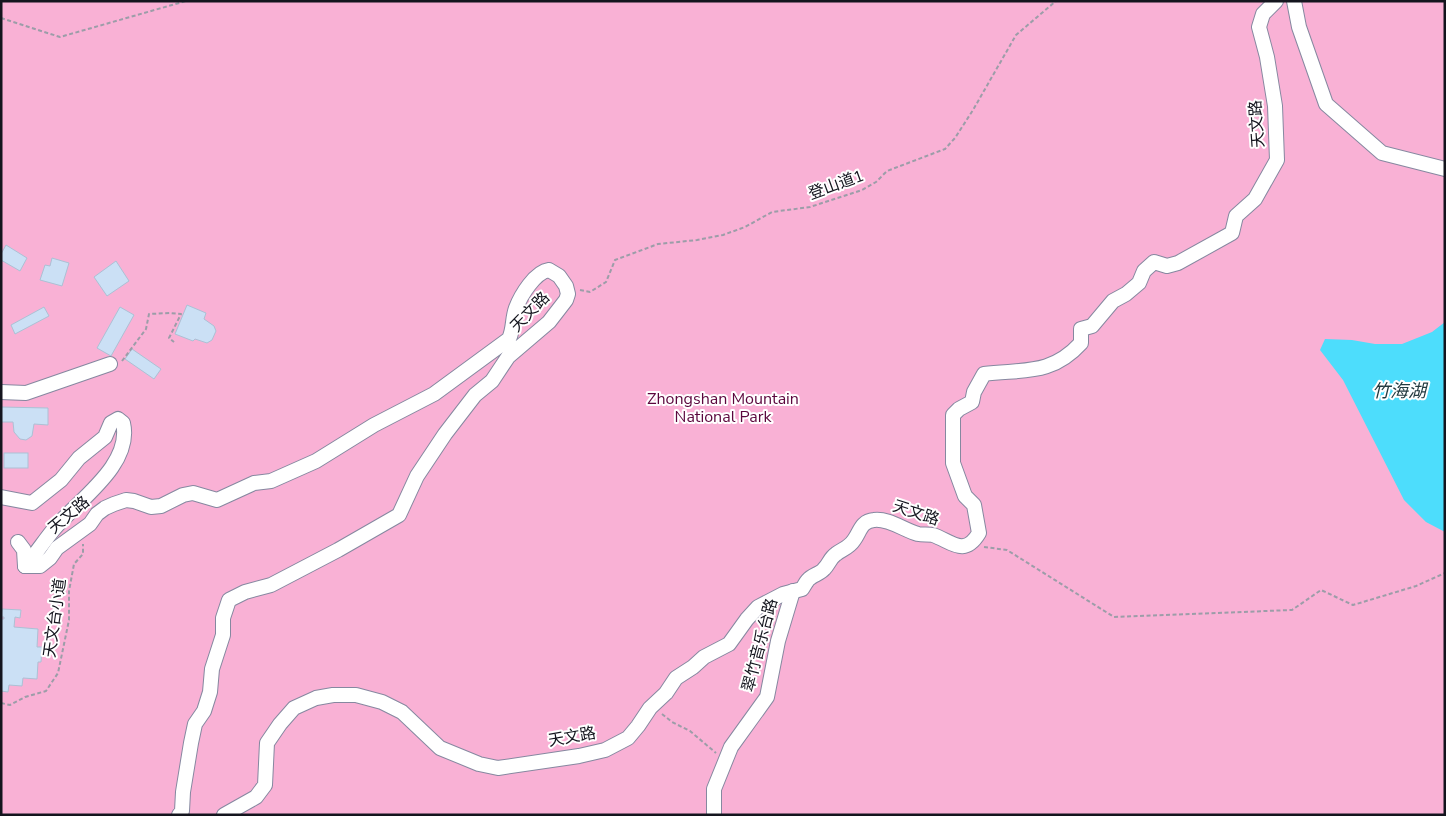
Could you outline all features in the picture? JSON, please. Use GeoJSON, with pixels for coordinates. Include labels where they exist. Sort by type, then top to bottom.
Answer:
{"type":"FeatureCollection","features":[{"type":"Feature","properties":{"kind":"lane","name":"天文路"},"geometry":{"type":"LineString","coordinates":[[224,815],[256,797],[265,784],[267,743],[294,708],[316,698],[333,695],[356,695],[382,702],[402,712],[440,748],[479,764],[498,768],[579,756],[605,750],[628,738],[650,708],[666,693],[676,678],[704,657],[730,644],[758,607],[783,594],[802,590],[808,580],[824,569],[830,559],[838,552],[847,548],[855,539],[860,527],[867,521],[876,519],[919,534],[933,535],[956,546],[967,545],[975,540],[979,533],[974,505],[965,496],[952,463],[952,415],[972,402],[974,392],[984,374],[1026,372],[1048,366],[1070,356],[1081,344],[1081,329],[1092,326],[1112,301],[1126,294],[1139,284],[1144,271],[1154,262],[1167,266],[1178,263],[1232,233],[1236,216],[1255,199],[1263,186],[1268,172],[1277,160],[1275,106],[1259,27],[1263,14],[1276,1]]}},
{"type":"Feature","properties":{"kind":"lane"},"geometry":{"type":"LineString","coordinates":[[1294,1],[1299,27],[1326,104],[1382,153],[1445,170]]}},
{"type":"Feature","properties":{"kind":"lane","name":"天文路"},"geometry":{"type":"LineString","coordinates":[[25,566],[40,566],[50,558],[57,548],[84,529],[97,514],[114,504],[126,500],[152,508],[161,506],[183,495],[193,493],[217,500],[254,483],[271,481],[316,461],[374,425],[434,394],[509,339],[514,329],[513,322],[516,308],[526,289],[543,271],[549,270],[559,276],[566,286],[568,294],[566,300],[549,322],[508,357],[492,381],[474,396],[445,434],[418,476],[399,515],[271,585],[245,592],[229,600],[223,618],[222,635],[212,668],[210,692],[204,711],[195,724],[183,792],[182,810],[179,815]]}},
{"type":"Feature","properties":{"kind":"lane"},"geometry":{"type":"LineString","coordinates":[[1,392],[26,393],[110,364]]}},
{"type":"Feature","properties":{"kind":"lane"},"geometry":{"type":"LineString","coordinates":[[1,497],[32,502],[61,480],[79,458],[105,437],[111,423],[118,419],[124,423],[126,433],[120,453],[106,475],[55,528],[25,566]]}},
{"type":"Feature","properties":{"kind":"lane"},"geometry":{"type":"LineString","coordinates":[[18,542],[24,550],[25,566]]}},
{"type":"Feature","properties":{"kind":"lane","name":"翠竹音乐台路"},"geometry":{"type":"LineString","coordinates":[[714,815],[714,789],[725,760],[731,747],[767,697],[778,641],[793,591]]}},
{"type":"Feature","properties":{"kind":"path"},"geometry":{"type":"LineString","coordinates":[[1,18],[60,37],[186,1]]}},
{"type":"Feature","properties":{"kind":"path","name":"登山道1"},"geometry":{"type":"LineString","coordinates":[[566,286],[590,292],[606,282],[615,260],[658,244],[723,235],[745,227],[772,212],[810,207],[862,190],[876,182],[887,172],[945,149],[955,138],[973,110],[1016,35],[1056,1]]}},
{"type":"Feature","properties":{"kind":"path"},"geometry":{"type":"LineString","coordinates":[[146,329],[149,314],[181,314],[169,338],[174,342]]}},
{"type":"Feature","properties":{"kind":"path","name":"天文台小道"},"geometry":{"type":"LineString","coordinates":[[1,703],[10,705],[25,697],[46,691],[58,674],[69,620],[69,591],[74,564],[83,554],[84,529]]}},
{"type":"Feature","properties":{"kind":"path"},"geometry":{"type":"LineString","coordinates":[[967,545],[1007,550],[1114,617],[1292,610],[1321,590],[1353,605],[1416,586],[1445,574]]}},
{"type":"Feature","properties":{"kind":"path"},"geometry":{"type":"LineString","coordinates":[[655,703],[661,713],[672,722],[690,732],[725,760]]}},
{"type":"Feature","properties":{"kind":"green space","name":"Zhongshan Mountain National Park"},"geometry":{"type":"Polygon","coordinates":[[[1,1],[1445,1],[1445,815],[1,815],[1,1]]]}},
{"type":"Feature","properties":{"kind":"water","name":"竹海湖"},"geometry":{"type":"Polygon","coordinates":[[[1445,322],[1445,532],[1426,522],[1404,500],[1343,380],[1320,350],[1325,339],[1352,340],[1375,344],[1402,344],[1432,332],[1445,322]]]}},
{"type":"Feature","properties":{"kind":"building"},"geometry":{"type":"Polygon","coordinates":[[[6,245],[27,258],[20,271],[1,260],[1,254],[6,245]]]}},
{"type":"Feature","properties":{"kind":"building"},"geometry":{"type":"Polygon","coordinates":[[[52,258],[69,263],[62,286],[40,280],[45,265],[50,266],[52,258]]]}},
{"type":"Feature","properties":{"kind":"building"},"geometry":{"type":"Polygon","coordinates":[[[116,261],[129,281],[107,296],[94,277],[116,261]]]}},
{"type":"Feature","properties":{"kind":"building"},"geometry":{"type":"Polygon","coordinates":[[[187,305],[206,313],[204,319],[214,326],[216,331],[212,340],[207,343],[195,339],[193,341],[175,334],[187,305]]]}},
{"type":"Feature","properties":{"kind":"building"},"geometry":{"type":"Polygon","coordinates":[[[44,307],[49,316],[15,334],[11,325],[44,307]]]}},
{"type":"Feature","properties":{"kind":"building"},"geometry":{"type":"Polygon","coordinates":[[[120,307],[134,315],[111,356],[97,348],[120,307]]]}},
{"type":"Feature","properties":{"kind":"building"},"geometry":{"type":"Polygon","coordinates":[[[132,349],[161,369],[154,379],[125,359],[132,349]]]}},
{"type":"Feature","properties":{"kind":"building"},"geometry":{"type":"Polygon","coordinates":[[[1,407],[48,408],[48,425],[34,424],[32,436],[26,440],[20,439],[14,432],[13,422],[1,422],[1,407]]]}},
{"type":"Feature","properties":{"kind":"building"},"geometry":{"type":"Polygon","coordinates":[[[4,453],[28,453],[28,468],[4,468],[4,453]]]}},
{"type":"Feature","properties":{"kind":"building"},"geometry":{"type":"Polygon","coordinates":[[[2,609],[21,610],[20,618],[15,617],[14,627],[38,629],[37,647],[42,647],[41,662],[38,662],[37,679],[23,678],[22,686],[9,685],[8,692],[1,691],[1,619],[4,619],[4,617],[1,617],[2,609]]]}}]}
